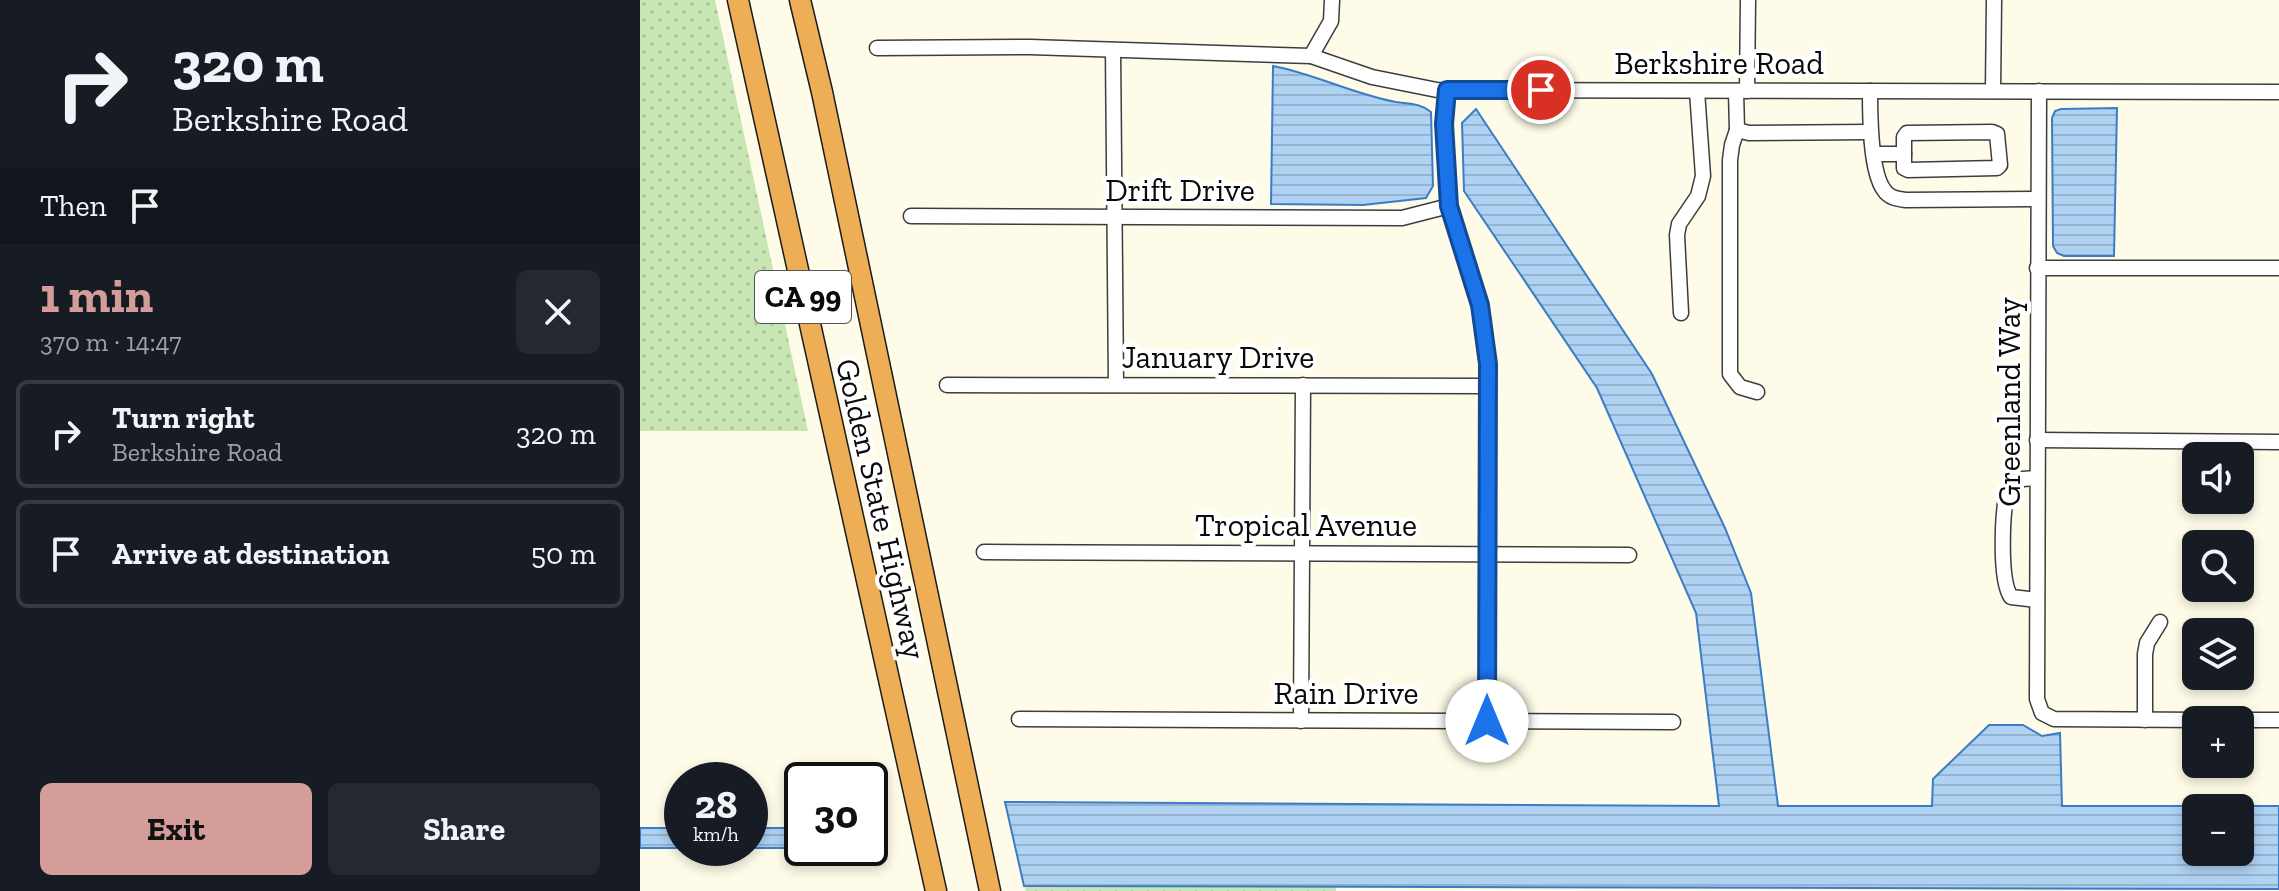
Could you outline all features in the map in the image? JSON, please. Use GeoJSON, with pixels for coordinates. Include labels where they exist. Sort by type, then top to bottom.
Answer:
{"type":"FeatureCollection","features":[{"type":"Feature","properties":{"kind":"highway","name":"Golden State Highway"},"geometry":{"type":"LineString","coordinates":[[738,0],[934,885]]}},
{"type":"Feature","properties":{"kind":"highway","name":"Golden State Highway"},"geometry":{"type":"LineString","coordinates":[[800,0],[991,891]]}},
{"type":"Feature","properties":{"kind":"street"},"geometry":{"type":"LineString","coordinates":[[1311,56],[1331,21],[1332,0]]}},
{"type":"Feature","properties":{"kind":"street"},"geometry":{"type":"LineString","coordinates":[[1748,0],[1742,91],[1730,160],[1730,374],[1740,387],[1757,392]]}},
{"type":"Feature","properties":{"kind":"street"},"geometry":{"type":"LineString","coordinates":[[1993,91],[1994,0]]}},
{"type":"Feature","properties":{"kind":"street","name":"Berkshire Road"},"geometry":{"type":"LineString","coordinates":[[877,48],[1030,47],[1311,56],[1372,77],[1447,90],[2279,92]]}},
{"type":"Feature","properties":{"kind":"street"},"geometry":{"type":"LineString","coordinates":[[1113,50],[1116,384]]}},
{"type":"Feature","properties":{"kind":"street"},"geometry":{"type":"LineString","coordinates":[[1447,90],[1444,124],[1449,206],[1480,305],[1489,386],[1487,721]]}},
{"type":"Feature","properties":{"kind":"street"},"geometry":{"type":"LineString","coordinates":[[1681,313],[1677,235],[1679,224],[1698,196],[1703,176],[1697,91]]}},
{"type":"Feature","properties":{"kind":"street"},"geometry":{"type":"LineString","coordinates":[[1870,91],[1870,132],[1874,154],[1883,190],[1895,199],[2038,199]]}},
{"type":"Feature","properties":{"kind":"street","name":"Greenland Way"},"geometry":{"type":"LineString","coordinates":[[2039,91],[2037,699],[2042,713],[2054,719],[2145,720]]}},
{"type":"Feature","properties":{"kind":"street"},"geometry":{"type":"LineString","coordinates":[[1737,130],[1749,133],[1870,132]]}},
{"type":"Feature","properties":{"kind":"street"},"geometry":{"type":"LineString","coordinates":[[1992,132],[2000,138],[2000,165],[1993,170],[1908,170],[1904,168],[1904,154],[1904,137],[1907,133],[1992,132]]}},
{"type":"Feature","properties":{"kind":"street"},"geometry":{"type":"LineString","coordinates":[[1874,154],[1904,154]]}},
{"type":"Feature","properties":{"kind":"street","name":"Drift Drive"},"geometry":{"type":"LineString","coordinates":[[911,216],[1402,218],[1449,206]]}},
{"type":"Feature","properties":{"kind":"street"},"geometry":{"type":"LineString","coordinates":[[2037,268],[2279,268]]}},
{"type":"Feature","properties":{"kind":"street","name":"January Drive"},"geometry":{"type":"LineString","coordinates":[[947,385],[1489,386]]}},
{"type":"Feature","properties":{"kind":"street"},"geometry":{"type":"LineString","coordinates":[[1301,721],[1303,385]]}},
{"type":"Feature","properties":{"kind":"street"},"geometry":{"type":"LineString","coordinates":[[2037,440],[2279,442]]}},
{"type":"Feature","properties":{"kind":"street"},"geometry":{"type":"LineString","coordinates":[[2037,478],[2022,479],[2008,489],[2004,572],[2005,587],[2011,597],[2037,600]]}},
{"type":"Feature","properties":{"kind":"street","name":"Tropical Avenue"},"geometry":{"type":"LineString","coordinates":[[984,552],[1629,555]]}},
{"type":"Feature","properties":{"kind":"street"},"geometry":{"type":"LineString","coordinates":[[2160,622],[2147,643],[2145,654],[2145,720],[2182,720]]}},
{"type":"Feature","properties":{"kind":"street","name":"Rain Drive"},"geometry":{"type":"LineString","coordinates":[[1019,719],[1673,722]]}},
{"type":"Feature","properties":{"kind":"street"},"geometry":{"type":"LineString","coordinates":[[2254,720],[2279,720]]}},
{"type":"Feature","properties":{"kind":"green space"},"geometry":{"type":"Polygon","coordinates":[[[640,0],[715,0],[808,431],[640,431],[640,0]]]}},
{"type":"Feature","properties":{"kind":"green space"},"geometry":{"type":"Polygon","coordinates":[[[1024,886],[1336,887],[1336,891],[1026,891],[1024,886]]]}},
{"type":"Feature","properties":{"kind":"water"},"geometry":{"type":"Polygon","coordinates":[[[1273,66],[1380,98],[1419,105],[1431,112],[1433,186],[1426,198],[1363,205],[1271,204],[1273,66]]]}},
{"type":"Feature","properties":{"kind":"water"},"geometry":{"type":"Polygon","coordinates":[[[2117,108],[2114,256],[2064,256],[2057,253],[2053,246],[2052,118],[2055,111],[2061,109],[2117,108]]]}},
{"type":"Feature","properties":{"kind":"water"},"geometry":{"type":"Polygon","coordinates":[[[1476,109],[1652,374],[1725,528],[1751,593],[1778,806],[1932,806],[1933,779],[1989,725],[2023,725],[2042,736],[2060,733],[2062,806],[2182,806],[2182,866],[2254,866],[2254,806],[2279,806],[2279,889],[1024,886],[1005,802],[1719,806],[1696,613],[1597,388],[1464,191],[1462,123],[1476,109]]]}},
{"type":"Feature","properties":{"kind":"water"},"geometry":{"type":"Polygon","coordinates":[[[640,828],[664,828],[664,848],[640,848],[640,828]]]}},
{"type":"Feature","properties":{"kind":"water"},"geometry":{"type":"Polygon","coordinates":[[[768,828],[784,828],[784,848],[768,848],[768,828]]]}},
{"type":"Feature","properties":{"kind":"route"},"geometry":{"type":"LineString","coordinates":[[1487,721],[1488,364],[1480,305],[1449,206],[1444,124],[1447,90],[1541,90]]}}]}
